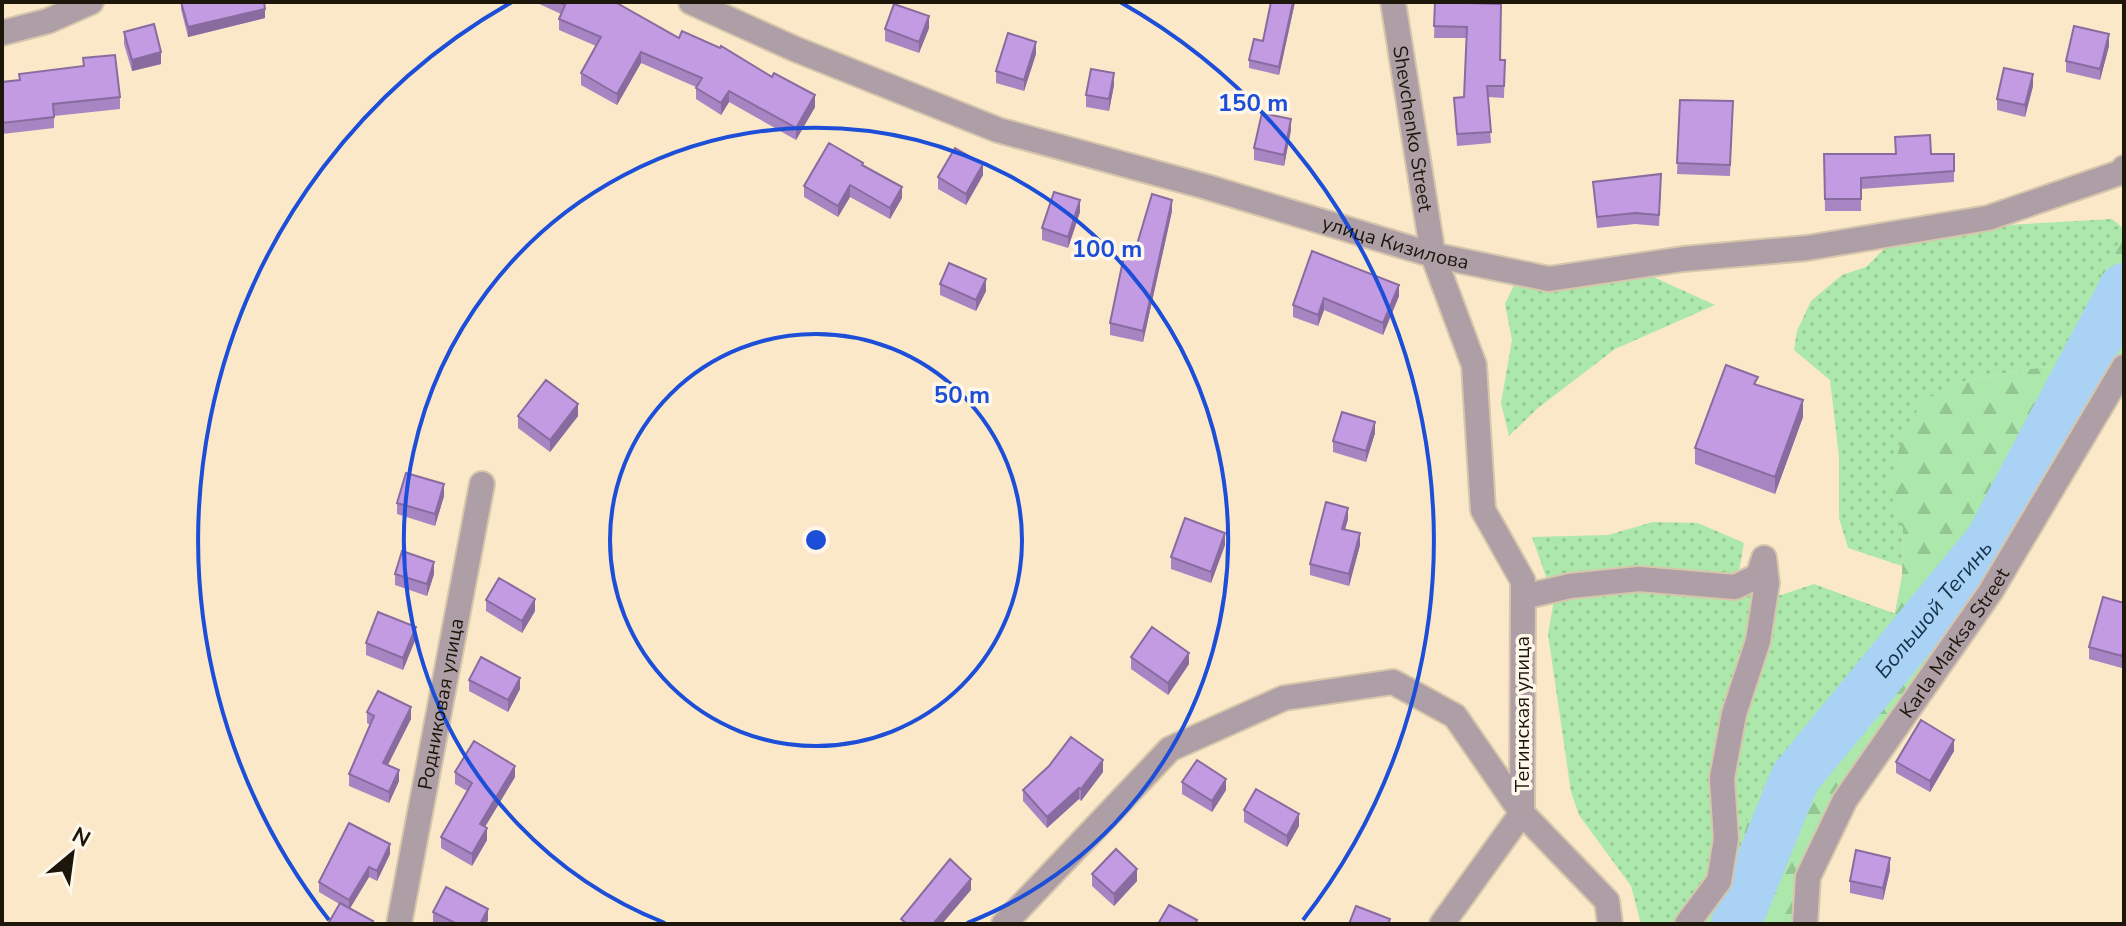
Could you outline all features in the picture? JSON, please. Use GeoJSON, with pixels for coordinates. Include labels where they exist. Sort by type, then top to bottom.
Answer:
{"type":"FeatureCollection","features":[{"type":"Feature","properties":{"kind":"street"},"geometry":{"type":"LineString","coordinates":[[2,33],[48,21],[91,2]]}},
{"type":"Feature","properties":{"kind":"street","name":"улица Кизилова"},"geometry":{"type":"LineString","coordinates":[[691,2],[795,49],[998,130],[1207,187],[1433,255],[1549,279],[1683,259],[1807,248],[1988,218],[2123,172]]}},
{"type":"Feature","properties":{"kind":"street","name":"Shevchenko Street"},"geometry":{"type":"LineString","coordinates":[[1393,2],[1433,255]]}},
{"type":"Feature","properties":{"kind":"street","name":"Тегинская улица"},"geometry":{"type":"LineString","coordinates":[[1433,255],[1474,365],[1483,510],[1523,581],[1522,813]]}},
{"type":"Feature","properties":{"kind":"street","name":"Karla Marksa Street"},"geometry":{"type":"LineString","coordinates":[[1805,924],[1808,877],[1845,800],[1991,591],[2124,367]]}},
{"type":"Feature","properties":{"kind":"street","name":"Родниковая улица"},"geometry":{"type":"LineString","coordinates":[[399,924],[482,484]]}},
{"type":"Feature","properties":{"kind":"street"},"geometry":{"type":"LineString","coordinates":[[1523,597],[1570,586],[1639,579],[1735,587],[1758,576],[1764,558],[1767,583],[1758,641],[1734,714],[1722,778],[1726,839],[1719,881],[1687,924]]}},
{"type":"Feature","properties":{"kind":"street","name":"Тегинская улица"},"geometry":{"type":"LineString","coordinates":[[1004,924],[1170,749],[1284,698],[1393,682],[1455,716],[1522,813]]}},
{"type":"Feature","properties":{"kind":"street"},"geometry":{"type":"LineString","coordinates":[[1442,924],[1522,813],[1607,901],[1610,924]]}},
{"type":"Feature","properties":{"kind":"green space"},"geometry":{"type":"Polygon","coordinates":[[[2112,219],[2124,229],[2124,238],[2093,296],[2084,340],[2056,365],[1977,378],[1950,386],[1903,528],[1902,566],[1848,548],[1839,518],[1839,456],[1830,380],[1794,350],[1797,331],[1811,301],[1842,275],[1866,267],[1891,242],[1990,226],[2112,219]]]}},
{"type":"Feature","properties":{"kind":"green space"},"geometry":{"type":"Polygon","coordinates":[[[2122,238],[2124,367],[1845,800],[1799,924],[1745,924],[1733,879],[1749,815],[1773,770],[1830,717],[1872,646],[1891,633],[1902,576],[1903,528],[1888,487],[1903,436],[1922,402],[1950,386],[1977,378],[2056,365],[2084,340],[2093,296],[2122,238]]]}},
{"type":"Feature","properties":{"kind":"green space"},"geometry":{"type":"Polygon","coordinates":[[[1649,275],[1715,305],[1615,349],[1538,408],[1509,436],[1501,403],[1512,340],[1505,304],[1514,285],[1552,288],[1649,275]]]}},
{"type":"Feature","properties":{"kind":"green space"},"geometry":{"type":"Polygon","coordinates":[[[1653,522],[1698,523],[1744,543],[1739,571],[1766,600],[1814,584],[1896,614],[1891,634],[1871,646],[1830,717],[1773,770],[1749,815],[1733,879],[1745,924],[1641,924],[1631,886],[1579,815],[1571,792],[1548,634],[1554,600],[1532,537],[1608,535],[1653,522]]]}},
{"type":"Feature","properties":{"kind":"building"},"geometry":{"type":"Polygon","coordinates":[[[181,2],[264,2],[265,9],[188,27],[181,2]]]}},
{"type":"Feature","properties":{"kind":"building"},"geometry":{"type":"Polygon","coordinates":[[[559,2],[615,2],[679,38],[682,31],[721,46],[772,77],[774,73],[815,95],[796,128],[729,91],[721,103],[696,88],[702,78],[641,52],[617,94],[581,73],[601,37],[559,19],[565,5],[559,2]]]}},
{"type":"Feature","properties":{"kind":"building"},"geometry":{"type":"Polygon","coordinates":[[[1271,2],[1293,2],[1279,67],[1249,60],[1254,39],[1263,41],[1271,2]]]}},
{"type":"Feature","properties":{"kind":"building"},"geometry":{"type":"Polygon","coordinates":[[[1435,2],[1501,4],[1500,60],[1505,60],[1504,86],[1487,86],[1491,132],[1457,134],[1454,98],[1464,97],[1467,27],[1434,26],[1435,2]]]}},
{"type":"Feature","properties":{"kind":"building"},"geometry":{"type":"Polygon","coordinates":[[[894,4],[929,16],[919,42],[885,29],[894,4]]]}},
{"type":"Feature","properties":{"kind":"building"},"geometry":{"type":"Polygon","coordinates":[[[154,24],[161,52],[132,60],[124,32],[154,24]]]}},
{"type":"Feature","properties":{"kind":"building"},"geometry":{"type":"Polygon","coordinates":[[[2074,26],[2109,34],[2100,69],[2066,61],[2074,26]]]}},
{"type":"Feature","properties":{"kind":"building"},"geometry":{"type":"Polygon","coordinates":[[[1008,33],[1036,42],[1024,80],[996,71],[1008,33]]]}},
{"type":"Feature","properties":{"kind":"building"},"geometry":{"type":"Polygon","coordinates":[[[115,55],[120,97],[53,104],[54,117],[2,123],[2,82],[20,80],[19,74],[84,66],[83,58],[115,55]]]}},
{"type":"Feature","properties":{"kind":"building"},"geometry":{"type":"Polygon","coordinates":[[[2004,68],[2033,74],[2025,105],[1997,99],[2004,68]]]}},
{"type":"Feature","properties":{"kind":"building"},"geometry":{"type":"Polygon","coordinates":[[[1091,69],[1114,73],[1109,99],[1086,95],[1091,69]]]}},
{"type":"Feature","properties":{"kind":"building"},"geometry":{"type":"Polygon","coordinates":[[[1680,100],[1733,101],[1730,165],[1677,163],[1680,100]]]}},
{"type":"Feature","properties":{"kind":"building"},"geometry":{"type":"Polygon","coordinates":[[[1262,113],[1291,119],[1284,155],[1254,148],[1262,113]]]}},
{"type":"Feature","properties":{"kind":"building"},"geometry":{"type":"Polygon","coordinates":[[[1930,135],[1931,154],[1954,154],[1954,171],[1861,178],[1861,199],[1825,199],[1824,154],[1896,154],[1895,137],[1930,135]]]}},
{"type":"Feature","properties":{"kind":"building"},"geometry":{"type":"Polygon","coordinates":[[[829,143],[902,187],[890,208],[850,185],[838,206],[804,186],[829,143]]]}},
{"type":"Feature","properties":{"kind":"building"},"geometry":{"type":"Polygon","coordinates":[[[955,148],[983,164],[966,194],[938,177],[955,148]]]}},
{"type":"Feature","properties":{"kind":"building"},"geometry":{"type":"Polygon","coordinates":[[[1661,174],[1659,215],[1635,213],[1597,217],[1593,182],[1661,174]]]}},
{"type":"Feature","properties":{"kind":"building"},"geometry":{"type":"Polygon","coordinates":[[[1054,192],[1080,200],[1068,237],[1042,228],[1054,192]]]}},
{"type":"Feature","properties":{"kind":"building"},"geometry":{"type":"Polygon","coordinates":[[[1152,194],[1172,200],[1143,331],[1110,323],[1124,256],[1133,258],[1152,194]]]}},
{"type":"Feature","properties":{"kind":"building"},"geometry":{"type":"Polygon","coordinates":[[[1312,251],[1399,285],[1383,323],[1324,298],[1318,315],[1293,305],[1312,251]]]}},
{"type":"Feature","properties":{"kind":"building"},"geometry":{"type":"Polygon","coordinates":[[[949,263],[986,279],[976,300],[940,284],[949,263]]]}},
{"type":"Feature","properties":{"kind":"building"},"geometry":{"type":"Polygon","coordinates":[[[1726,365],[1758,377],[1754,384],[1803,400],[1775,477],[1695,448],[1726,365]]]}},
{"type":"Feature","properties":{"kind":"building"},"geometry":{"type":"Polygon","coordinates":[[[546,380],[578,404],[550,440],[518,416],[546,380]]]}},
{"type":"Feature","properties":{"kind":"building"},"geometry":{"type":"Polygon","coordinates":[[[1342,412],[1375,422],[1366,451],[1333,441],[1342,412]]]}},
{"type":"Feature","properties":{"kind":"building"},"geometry":{"type":"Polygon","coordinates":[[[406,473],[444,484],[435,514],[397,503],[406,473]]]}},
{"type":"Feature","properties":{"kind":"building"},"geometry":{"type":"Polygon","coordinates":[[[1326,502],[1348,508],[1342,529],[1360,533],[1349,574],[1310,564],[1326,502]]]}},
{"type":"Feature","properties":{"kind":"building"},"geometry":{"type":"Polygon","coordinates":[[[1185,518],[1225,533],[1211,572],[1171,557],[1185,518]]]}},
{"type":"Feature","properties":{"kind":"building"},"geometry":{"type":"Polygon","coordinates":[[[402,551],[434,562],[427,584],[395,574],[402,551]]]}},
{"type":"Feature","properties":{"kind":"building"},"geometry":{"type":"Polygon","coordinates":[[[499,578],[535,599],[522,621],[486,600],[499,578]]]}},
{"type":"Feature","properties":{"kind":"building"},"geometry":{"type":"Polygon","coordinates":[[[2103,597],[2124,603],[2122,656],[2089,647],[2103,597]]]}},
{"type":"Feature","properties":{"kind":"building"},"geometry":{"type":"Polygon","coordinates":[[[378,612],[416,627],[403,658],[366,643],[378,612]]]}},
{"type":"Feature","properties":{"kind":"building"},"geometry":{"type":"Polygon","coordinates":[[[1152,627],[1189,653],[1168,683],[1131,657],[1152,627]]]}},
{"type":"Feature","properties":{"kind":"building"},"geometry":{"type":"Polygon","coordinates":[[[481,657],[520,678],[508,700],[469,680],[481,657]]]}},
{"type":"Feature","properties":{"kind":"building"},"geometry":{"type":"Polygon","coordinates":[[[378,691],[411,707],[383,763],[399,770],[389,792],[349,774],[374,716],[367,712],[378,691]]]}},
{"type":"Feature","properties":{"kind":"building"},"geometry":{"type":"Polygon","coordinates":[[[1921,720],[1954,740],[1930,781],[1896,762],[1921,720]]]}},
{"type":"Feature","properties":{"kind":"building"},"geometry":{"type":"Polygon","coordinates":[[[1071,737],[1103,760],[1081,789],[1047,817],[1023,790],[1049,766],[1071,737]]]}},
{"type":"Feature","properties":{"kind":"building"},"geometry":{"type":"Polygon","coordinates":[[[474,741],[515,766],[480,824],[487,828],[472,854],[441,837],[472,783],[455,772],[474,741]]]}},
{"type":"Feature","properties":{"kind":"building"},"geometry":{"type":"Polygon","coordinates":[[[1197,760],[1226,779],[1212,801],[1182,782],[1197,760]]]}},
{"type":"Feature","properties":{"kind":"building"},"geometry":{"type":"Polygon","coordinates":[[[1256,789],[1299,814],[1287,836],[1244,810],[1256,789]]]}},
{"type":"Feature","properties":{"kind":"building"},"geometry":{"type":"Polygon","coordinates":[[[349,823],[390,844],[377,871],[369,867],[349,900],[319,882],[349,823]]]}},
{"type":"Feature","properties":{"kind":"building"},"geometry":{"type":"Polygon","coordinates":[[[1116,849],[1137,869],[1114,894],[1092,874],[1116,849]]]}},
{"type":"Feature","properties":{"kind":"building"},"geometry":{"type":"Polygon","coordinates":[[[1856,850],[1890,858],[1883,888],[1850,881],[1856,850]]]}},
{"type":"Feature","properties":{"kind":"building"},"geometry":{"type":"Polygon","coordinates":[[[950,859],[971,879],[933,924],[907,924],[901,919],[950,859]]]}},
{"type":"Feature","properties":{"kind":"building"},"geometry":{"type":"Polygon","coordinates":[[[446,887],[488,909],[480,924],[457,924],[433,912],[446,887]]]}},
{"type":"Feature","properties":{"kind":"building"},"geometry":{"type":"Polygon","coordinates":[[[340,903],[373,921],[371,924],[328,924],[340,903]]]}},
{"type":"Feature","properties":{"kind":"building"},"geometry":{"type":"Polygon","coordinates":[[[1169,905],[1197,920],[1195,924],[1158,924],[1169,905]]]}},
{"type":"Feature","properties":{"kind":"building"},"geometry":{"type":"Polygon","coordinates":[[[1356,906],[1390,919],[1388,924],[1349,924],[1356,906]]]}},
{"type":"Feature","properties":{"kind":"waterway","name":"Большой Тегинь"},"geometry":{"type":"LineString","coordinates":[[1736,924],[1795,778],[1990,541],[2124,288]]}}]}
